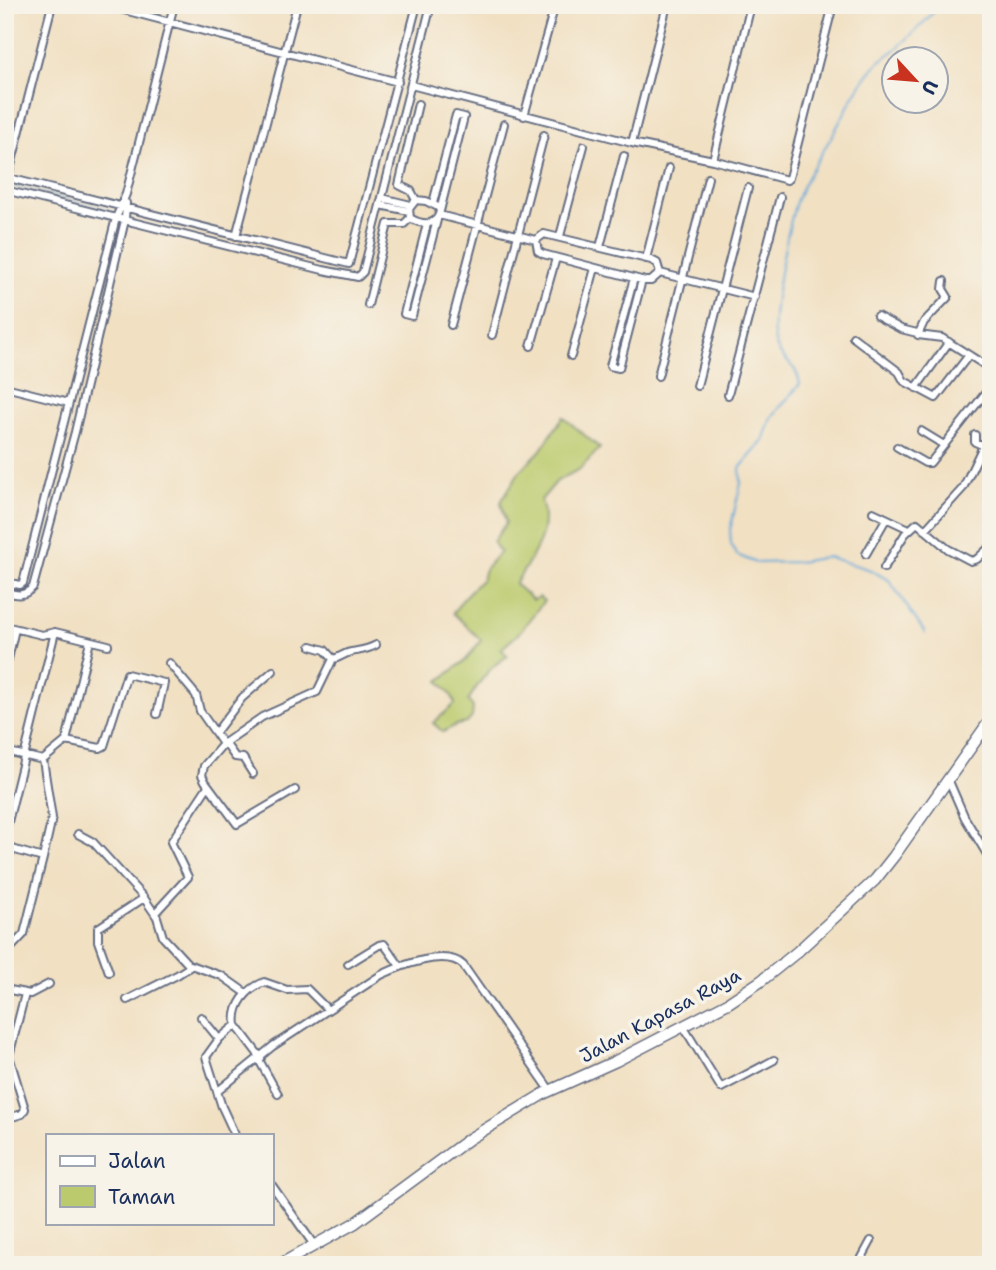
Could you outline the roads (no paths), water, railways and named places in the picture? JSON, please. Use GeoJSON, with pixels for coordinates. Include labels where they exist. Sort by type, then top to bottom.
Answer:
{"type":"FeatureCollection","features":[{"type":"Feature","properties":{"kind":"main road","name":"Jalan Kapasa Raya"},"geometry":{"type":"LineString","coordinates":[[279,1265],[355,1223],[469,1139],[550,1090],[616,1061],[727,1003],[761,981],[797,952],[875,880],[991,719]]}},
{"type":"Feature","properties":{"kind":"street"},"geometry":{"type":"LineString","coordinates":[[52,5],[6,177],[350,264],[361,275]]}},
{"type":"Feature","properties":{"kind":"street"},"geometry":{"type":"LineString","coordinates":[[105,5],[398,82]]}},
{"type":"Feature","properties":{"kind":"street"},"geometry":{"type":"LineString","coordinates":[[21,585],[116,218],[123,207],[174,5]]}},
{"type":"Feature","properties":{"kind":"street"},"geometry":{"type":"LineString","coordinates":[[236,236],[297,5]]}},
{"type":"Feature","properties":{"kind":"street"},"geometry":{"type":"LineString","coordinates":[[350,264],[417,5]]}},
{"type":"Feature","properties":{"kind":"street"},"geometry":{"type":"LineString","coordinates":[[361,275],[431,5]]}},
{"type":"Feature","properties":{"kind":"street"},"geometry":{"type":"LineString","coordinates":[[524,116],[555,5]]}},
{"type":"Feature","properties":{"kind":"street"},"geometry":{"type":"LineString","coordinates":[[632,143],[667,5]]}},
{"type":"Feature","properties":{"kind":"street"},"geometry":{"type":"LineString","coordinates":[[713,160],[751,5]]}},
{"type":"Feature","properties":{"kind":"street"},"geometry":{"type":"LineString","coordinates":[[411,85],[632,143],[789,179],[832,5]]}},
{"type":"Feature","properties":{"kind":"street"},"geometry":{"type":"LineString","coordinates":[[368,305],[388,224],[404,224],[412,209],[411,191],[399,185],[418,104]]}},
{"type":"Feature","properties":{"kind":"street"},"geometry":{"type":"LineString","coordinates":[[427,224],[404,314],[412,316],[439,215],[464,117],[456,115],[433,203],[439,215],[536,240],[544,234],[560,236],[657,263],[660,273]]}},
{"type":"Feature","properties":{"kind":"street"},"geometry":{"type":"LineString","coordinates":[[451,325],[504,124]]}},
{"type":"Feature","properties":{"kind":"street"},"geometry":{"type":"LineString","coordinates":[[492,335],[544,135]]}},
{"type":"Feature","properties":{"kind":"street"},"geometry":{"type":"LineString","coordinates":[[560,236],[584,146]]}},
{"type":"Feature","properties":{"kind":"street"},"geometry":{"type":"LineString","coordinates":[[600,247],[624,156]]}},
{"type":"Feature","properties":{"kind":"street"},"geometry":{"type":"LineString","coordinates":[[646,259],[669,168]]}},
{"type":"Feature","properties":{"kind":"street"},"geometry":{"type":"LineString","coordinates":[[657,376],[708,178]]}},
{"type":"Feature","properties":{"kind":"street"},"geometry":{"type":"LineString","coordinates":[[697,386],[748,188]]}},
{"type":"Feature","properties":{"kind":"street"},"geometry":{"type":"LineString","coordinates":[[5,190],[323,270],[356,277],[361,275]]}},
{"type":"Feature","properties":{"kind":"street"},"geometry":{"type":"LineString","coordinates":[[728,395],[780,197]]}},
{"type":"Feature","properties":{"kind":"street"},"geometry":{"type":"LineString","coordinates":[[381,201],[412,209],[433,203]]}},
{"type":"Feature","properties":{"kind":"street"},"geometry":{"type":"LineString","coordinates":[[5,592],[18,595],[33,587],[75,432],[125,220],[123,207]]}},
{"type":"Feature","properties":{"kind":"street"},"geometry":{"type":"LineString","coordinates":[[412,209],[427,224]]}},
{"type":"Feature","properties":{"kind":"street"},"geometry":{"type":"LineString","coordinates":[[427,224],[432,223],[439,215]]}},
{"type":"Feature","properties":{"kind":"street"},"geometry":{"type":"LineString","coordinates":[[536,240],[538,251],[556,258],[651,281],[660,273]]}},
{"type":"Feature","properties":{"kind":"street"},"geometry":{"type":"LineString","coordinates":[[531,346],[556,258]]}},
{"type":"Feature","properties":{"kind":"street"},"geometry":{"type":"LineString","coordinates":[[571,356],[596,268]]}},
{"type":"Feature","properties":{"kind":"street"},"geometry":{"type":"LineString","coordinates":[[660,273],[755,298]]}},
{"type":"Feature","properties":{"kind":"street"},"geometry":{"type":"LineString","coordinates":[[638,279],[619,368],[610,366],[638,279]]}},
{"type":"Feature","properties":{"kind":"street"},"geometry":{"type":"LineString","coordinates":[[918,333],[924,322],[948,297],[943,289],[944,281]]}},
{"type":"Feature","properties":{"kind":"street"},"geometry":{"type":"LineString","coordinates":[[877,316],[901,329],[923,336],[938,336],[991,369]]}},
{"type":"Feature","properties":{"kind":"street"},"geometry":{"type":"LineString","coordinates":[[853,337],[899,372],[904,381],[937,398],[969,355]]}},
{"type":"Feature","properties":{"kind":"street"},"geometry":{"type":"LineString","coordinates":[[916,388],[949,342]]}},
{"type":"Feature","properties":{"kind":"street"},"geometry":{"type":"LineString","coordinates":[[897,447],[928,464],[991,386]]}},
{"type":"Feature","properties":{"kind":"street"},"geometry":{"type":"LineString","coordinates":[[5,387],[69,403]]}},
{"type":"Feature","properties":{"kind":"street"},"geometry":{"type":"LineString","coordinates":[[921,431],[944,445]]}},
{"type":"Feature","properties":{"kind":"street"},"geometry":{"type":"LineString","coordinates":[[975,435],[975,442],[991,449]]}},
{"type":"Feature","properties":{"kind":"street"},"geometry":{"type":"LineString","coordinates":[[925,530],[963,488],[983,446]]}},
{"type":"Feature","properties":{"kind":"street"},"geometry":{"type":"LineString","coordinates":[[873,512],[909,529]]}},
{"type":"Feature","properties":{"kind":"street"},"geometry":{"type":"LineString","coordinates":[[866,554],[886,519]]}},
{"type":"Feature","properties":{"kind":"street"},"geometry":{"type":"LineString","coordinates":[[884,568],[909,529],[918,523],[948,549],[971,561],[991,546]]}},
{"type":"Feature","properties":{"kind":"street"},"geometry":{"type":"LineString","coordinates":[[5,582],[21,585],[28,592]]}},
{"type":"Feature","properties":{"kind":"street"},"geometry":{"type":"LineString","coordinates":[[10,628],[42,635],[55,632],[108,645]]}},
{"type":"Feature","properties":{"kind":"street"},"geometry":{"type":"LineString","coordinates":[[5,642],[10,628]]}},
{"type":"Feature","properties":{"kind":"street"},"geometry":{"type":"LineString","coordinates":[[5,672],[10,628]]}},
{"type":"Feature","properties":{"kind":"street"},"geometry":{"type":"LineString","coordinates":[[5,834],[55,632]]}},
{"type":"Feature","properties":{"kind":"street"},"geometry":{"type":"LineString","coordinates":[[43,760],[66,741],[90,641]]}},
{"type":"Feature","properties":{"kind":"street"},"geometry":{"type":"LineString","coordinates":[[333,659],[376,645]]}},
{"type":"Feature","properties":{"kind":"street"},"geometry":{"type":"LineString","coordinates":[[310,646],[325,650],[333,659]]}},
{"type":"Feature","properties":{"kind":"street"},"geometry":{"type":"LineString","coordinates":[[295,790],[237,824],[202,775],[204,766],[224,744],[262,717],[317,692],[333,659]]}},
{"type":"Feature","properties":{"kind":"street"},"geometry":{"type":"LineString","coordinates":[[169,663],[196,695],[200,711],[224,744],[235,757],[243,758],[253,774]]}},
{"type":"Feature","properties":{"kind":"street"},"geometry":{"type":"LineString","coordinates":[[216,732],[242,698],[273,671]]}},
{"type":"Feature","properties":{"kind":"street"},"geometry":{"type":"LineString","coordinates":[[66,741],[100,748],[104,746],[127,674],[164,683],[157,714]]}},
{"type":"Feature","properties":{"kind":"street"},"geometry":{"type":"LineString","coordinates":[[5,751],[43,760]]}},
{"type":"Feature","properties":{"kind":"street"},"geometry":{"type":"LineString","coordinates":[[5,954],[24,934],[52,818],[43,760]]}},
{"type":"Feature","properties":{"kind":"street"},"geometry":{"type":"LineString","coordinates":[[948,779],[965,818],[991,861]]}},
{"type":"Feature","properties":{"kind":"street"},"geometry":{"type":"LineString","coordinates":[[155,913],[188,877],[171,842],[208,786]]}},
{"type":"Feature","properties":{"kind":"street"},"geometry":{"type":"LineString","coordinates":[[78,834],[93,842],[144,898],[155,913],[163,937],[191,966],[222,976],[247,992]]}},
{"type":"Feature","properties":{"kind":"street"},"geometry":{"type":"LineString","coordinates":[[5,847],[43,858]]}},
{"type":"Feature","properties":{"kind":"street"},"geometry":{"type":"LineString","coordinates":[[109,972],[97,941],[98,928],[144,898]]}},
{"type":"Feature","properties":{"kind":"street"},"geometry":{"type":"LineString","coordinates":[[348,964],[384,944],[400,966]]}},
{"type":"Feature","properties":{"kind":"street"},"geometry":{"type":"LineString","coordinates":[[218,1091],[273,1046],[327,1009],[400,966],[446,958],[458,961],[550,1090]]}},
{"type":"Feature","properties":{"kind":"street"},"geometry":{"type":"LineString","coordinates":[[127,1000],[191,966]]}},
{"type":"Feature","properties":{"kind":"street"},"geometry":{"type":"LineString","coordinates":[[278,1094],[260,1059],[236,1024],[235,1014],[247,992],[264,982],[285,990],[304,988],[327,1009]]}},
{"type":"Feature","properties":{"kind":"street"},"geometry":{"type":"LineString","coordinates":[[5,989],[30,994],[49,984]]}},
{"type":"Feature","properties":{"kind":"street"},"geometry":{"type":"LineString","coordinates":[[5,1119],[22,1114],[25,1109],[9,1056],[25,994]]}},
{"type":"Feature","properties":{"kind":"street"},"geometry":{"type":"LineString","coordinates":[[201,1017],[219,1039]]}},
{"type":"Feature","properties":{"kind":"street"},"geometry":{"type":"LineString","coordinates":[[236,1024],[219,1039],[206,1057],[222,1107],[236,1134]]}},
{"type":"Feature","properties":{"kind":"street"},"geometry":{"type":"LineString","coordinates":[[682,1026],[721,1088],[774,1060]]}},
{"type":"Feature","properties":{"kind":"street"},"geometry":{"type":"LineString","coordinates":[[273,1187],[314,1245]]}},
{"type":"Feature","properties":{"kind":"street"},"geometry":{"type":"LineString","coordinates":[[858,1265],[871,1241]]}},
{"type":"Feature","properties":{"kind":"waterway"},"geometry":{"type":"LineString","coordinates":[[925,633],[889,580],[868,569],[828,557],[798,562],[756,563],[737,555],[731,544],[730,530],[741,483],[740,468],[763,441],[771,418],[800,384],[795,370],[779,351],[774,336],[777,290],[798,196],[864,79],[941,5]]}},
{"type":"Feature","properties":{"kind":"waterway"},"geometry":{"type":"LineString","coordinates":[[5,184],[108,210]]}}]}
